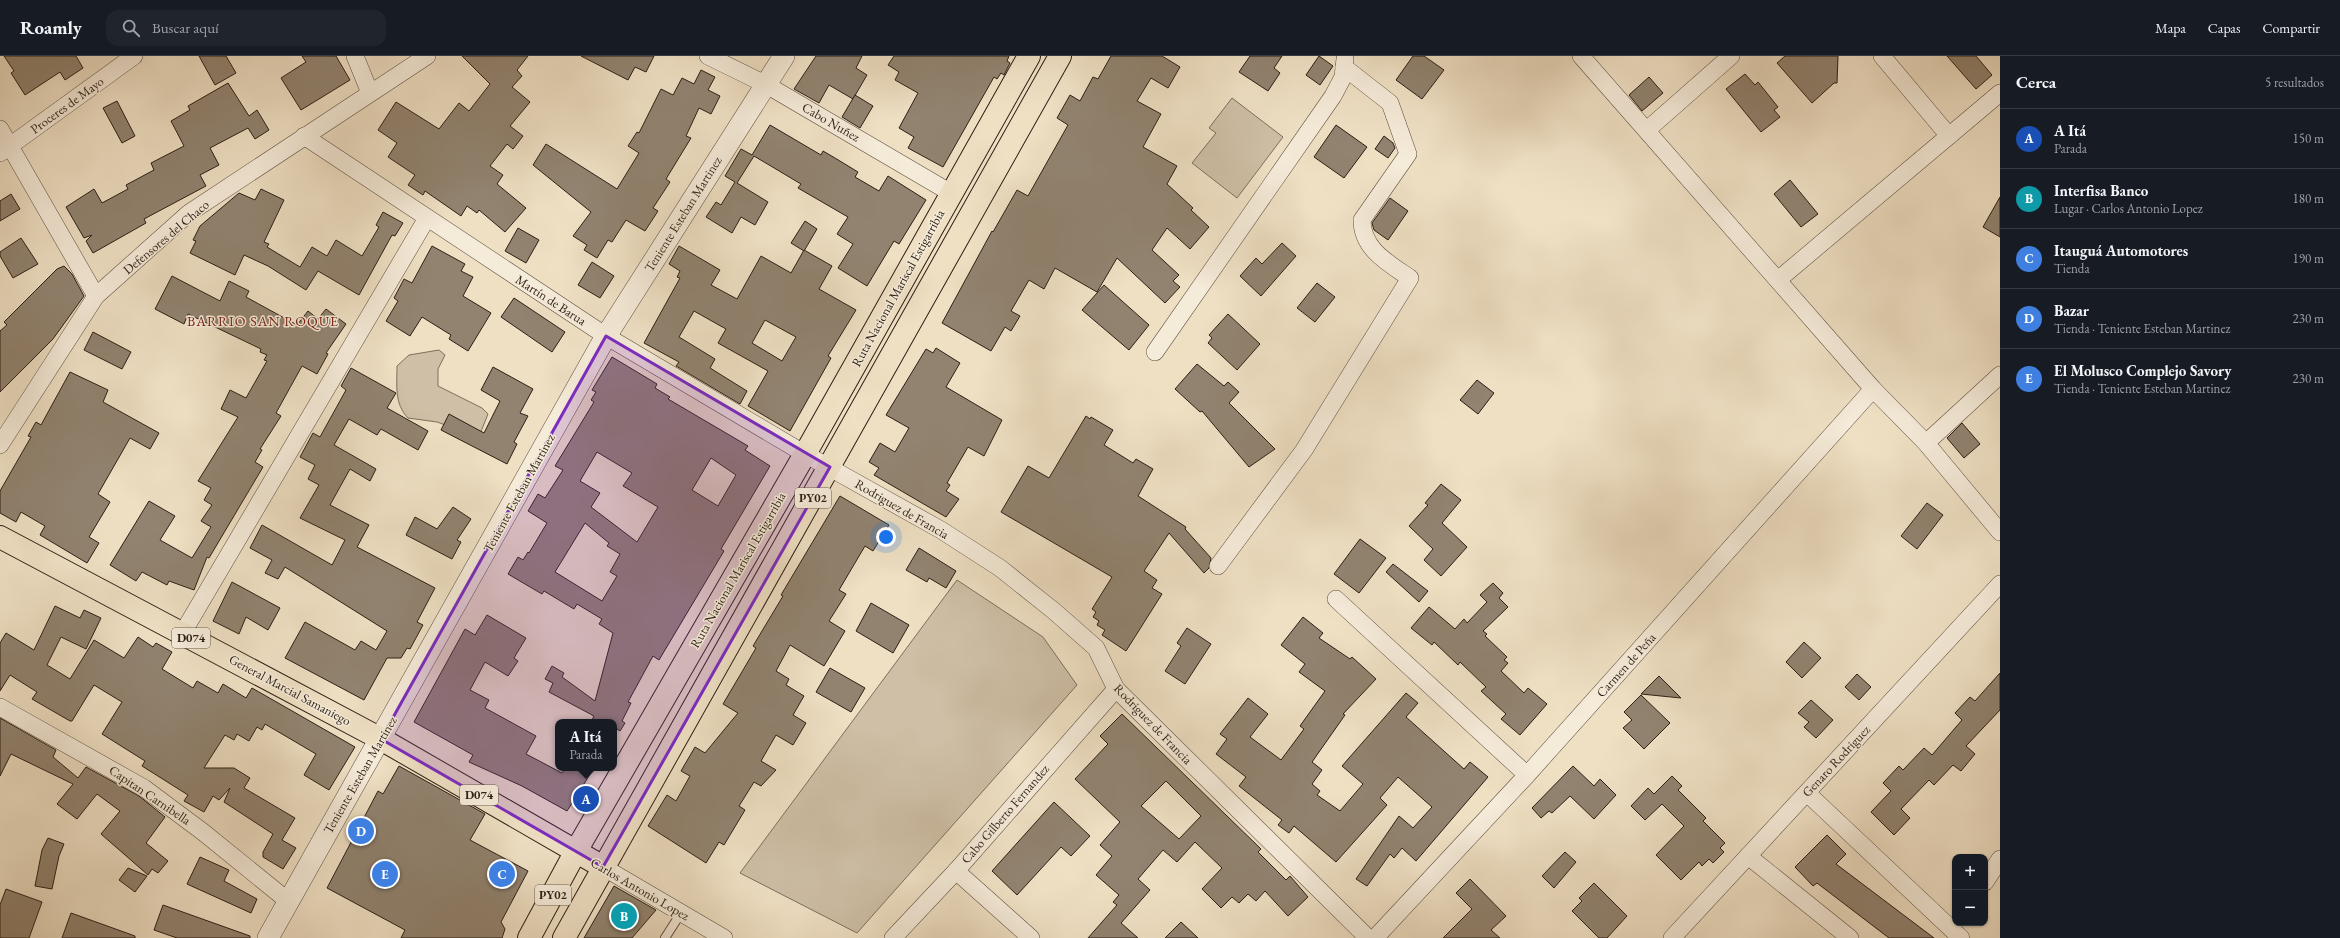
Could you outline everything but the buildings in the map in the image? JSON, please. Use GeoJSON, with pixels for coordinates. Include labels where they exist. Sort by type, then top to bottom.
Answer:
{"type":"FeatureCollection","features":[{"type":"Feature","properties":{"kind":"main road","name":"Ruta Nacional Mariscal Estigarribia"},"geometry":{"type":"LineString","coordinates":[[529,938],[576,851],[805,454],[1029,56]]}},
{"type":"Feature","properties":{"kind":"main road","name":"PY02"},"geometry":{"type":"LineString","coordinates":[[564,938],[1060,56]]}},
{"type":"Feature","properties":{"kind":"main road","name":"General Marcial Samaniego"},"geometry":{"type":"LineString","coordinates":[[0,537],[381,739],[576,851]]}},
{"type":"Feature","properties":{"kind":"main road","name":"Carlos Antonio Lopez"},"geometry":{"type":"LineString","coordinates":[[576,851],[603,867]]}},
{"type":"Feature","properties":{"kind":"street","name":"Proceres de Mayo"},"geometry":{"type":"LineString","coordinates":[[4,150],[134,56]]}},
{"type":"Feature","properties":{"kind":"street"},"geometry":{"type":"LineString","coordinates":[[355,56],[370,93]]}},
{"type":"Feature","properties":{"kind":"street","name":"Defensores del Chaco"},"geometry":{"type":"LineString","coordinates":[[0,445],[96,296],[189,213],[427,56]]}},
{"type":"Feature","properties":{"kind":"street","name":"Cabo Nuñez"},"geometry":{"type":"LineString","coordinates":[[708,56],[765,84],[951,193]]}},
{"type":"Feature","properties":{"kind":"street","name":"Teniente Esteban Martinez"},"geometry":{"type":"LineString","coordinates":[[268,938],[606,336],[784,56]]}},
{"type":"Feature","properties":{"kind":"street"},"geometry":{"type":"LineString","coordinates":[[1581,56],[1779,279],[1873,389],[1926,443],[2000,532]]}},
{"type":"Feature","properties":{"kind":"street"},"geometry":{"type":"LineString","coordinates":[[1648,130],[1731,56]]}},
{"type":"Feature","properties":{"kind":"street"},"geometry":{"type":"LineString","coordinates":[[1882,56],[1949,136]]}},
{"type":"Feature","properties":{"kind":"street"},"geometry":{"type":"LineString","coordinates":[[1155,352],[1333,96],[1343,77],[1345,62]]}},
{"type":"Feature","properties":{"kind":"street"},"geometry":{"type":"LineString","coordinates":[[1218,566],[1304,450],[1410,278],[1378,256],[1362,232],[1362,220],[1408,154],[1390,103],[1345,62]]}},
{"type":"Feature","properties":{"kind":"street"},"geometry":{"type":"LineString","coordinates":[[1779,279],[2000,93]]}},
{"type":"Feature","properties":{"kind":"street"},"geometry":{"type":"LineString","coordinates":[[0,130],[4,150],[96,296]]}},
{"type":"Feature","properties":{"kind":"street","name":"Martín de Barua"},"geometry":{"type":"LineString","coordinates":[[304,136],[606,336],[805,454]]}},
{"type":"Feature","properties":{"kind":"street"},"geometry":{"type":"LineString","coordinates":[[182,634],[427,218]]}},
{"type":"Feature","properties":{"kind":"street"},"geometry":{"type":"LineString","coordinates":[[1926,443],[2000,375]]}},
{"type":"Feature","properties":{"kind":"street","name":"Carmen de Peña"},"geometry":{"type":"LineString","coordinates":[[1375,938],[1528,775],[1873,389]]}},
{"type":"Feature","properties":{"kind":"street","name":"Rodriguez de Francia"},"geometry":{"type":"LineString","coordinates":[[805,454],[941,530],[1000,568],[1054,610],[1096,648],[1116,689],[1368,938]]}},
{"type":"Feature","properties":{"kind":"street","name":"Genaro Rodriguez"},"geometry":{"type":"LineString","coordinates":[[1672,938],[2000,584]]}},
{"type":"Feature","properties":{"kind":"street"},"geometry":{"type":"LineString","coordinates":[[1336,599],[1528,775]]}},
{"type":"Feature","properties":{"kind":"street","name":"Cabo Gilberto Fernandez"},"geometry":{"type":"LineString","coordinates":[[893,938],[956,871],[1116,689]]}},
{"type":"Feature","properties":{"kind":"street","name":"Capitan Carnibella"},"geometry":{"type":"LineString","coordinates":[[0,707],[144,788],[203,832],[288,901]]}},
{"type":"Feature","properties":{"kind":"street"},"geometry":{"type":"LineString","coordinates":[[1807,793],[1958,931]]}},
{"type":"Feature","properties":{"kind":"street"},"geometry":{"type":"LineString","coordinates":[[1748,856],[1850,938]]}},
{"type":"Feature","properties":{"kind":"street"},"geometry":{"type":"LineString","coordinates":[[1988,877],[2000,859]]}},
{"type":"Feature","properties":{"kind":"street","name":"Carlos Antonio Lopez"},"geometry":{"type":"LineString","coordinates":[[603,867],[724,938]]}},
{"type":"Feature","properties":{"kind":"street"},"geometry":{"type":"LineString","coordinates":[[956,871],[1031,938]]}},
{"type":"Feature","properties":{"kind":"lane"},"geometry":{"type":"LineString","coordinates":[[666,938],[681,913]]}},
{"type":"Feature","properties":{"kind":"highlighted area"},"geometry":{"type":"Polygon","coordinates":[[[606,336],[830,467],[603,867],[381,739],[606,336]]]}},
{"type":"Feature","properties":{"kind":"shaded area"},"geometry":{"type":"Polygon","coordinates":[[[1232,98],[1283,137],[1237,198],[1192,163],[1216,133],[1209,128],[1232,98]]]}},
{"type":"Feature","properties":{"kind":"shaded area"},"geometry":{"type":"Polygon","coordinates":[[[439,350],[445,355],[438,369],[438,386],[482,408],[488,414],[480,434],[473,435],[437,422],[408,418],[400,406],[397,394],[397,366],[409,355],[439,350]]]}},
{"type":"Feature","properties":{"kind":"shaded area"},"geometry":{"type":"Polygon","coordinates":[[[957,580],[1043,637],[1077,685],[857,933],[740,873],[957,580]]]}},
{"type":"Feature","properties":{"kind":"place","name":"A Itá"},"geometry":{"type":"Point","coordinates":[586,799]}},
{"type":"Feature","properties":{"kind":"place","name":"Bazar"},"geometry":{"type":"Point","coordinates":[361,831]}},
{"type":"Feature","properties":{"kind":"place","name":"El Molusco Complejo Savory"},"geometry":{"type":"Point","coordinates":[385,874]}},
{"type":"Feature","properties":{"kind":"place","name":"Itauguá Automotores"},"geometry":{"type":"Point","coordinates":[502,874]}},
{"type":"Feature","properties":{"kind":"place","name":"Interfisa Banco"},"geometry":{"type":"Point","coordinates":[624,916]}},
{"type":"Feature","properties":{"kind":"district","name":"BARRIO SAN ROQUE"},"geometry":{"type":"Point","coordinates":[263,321]}}]}
